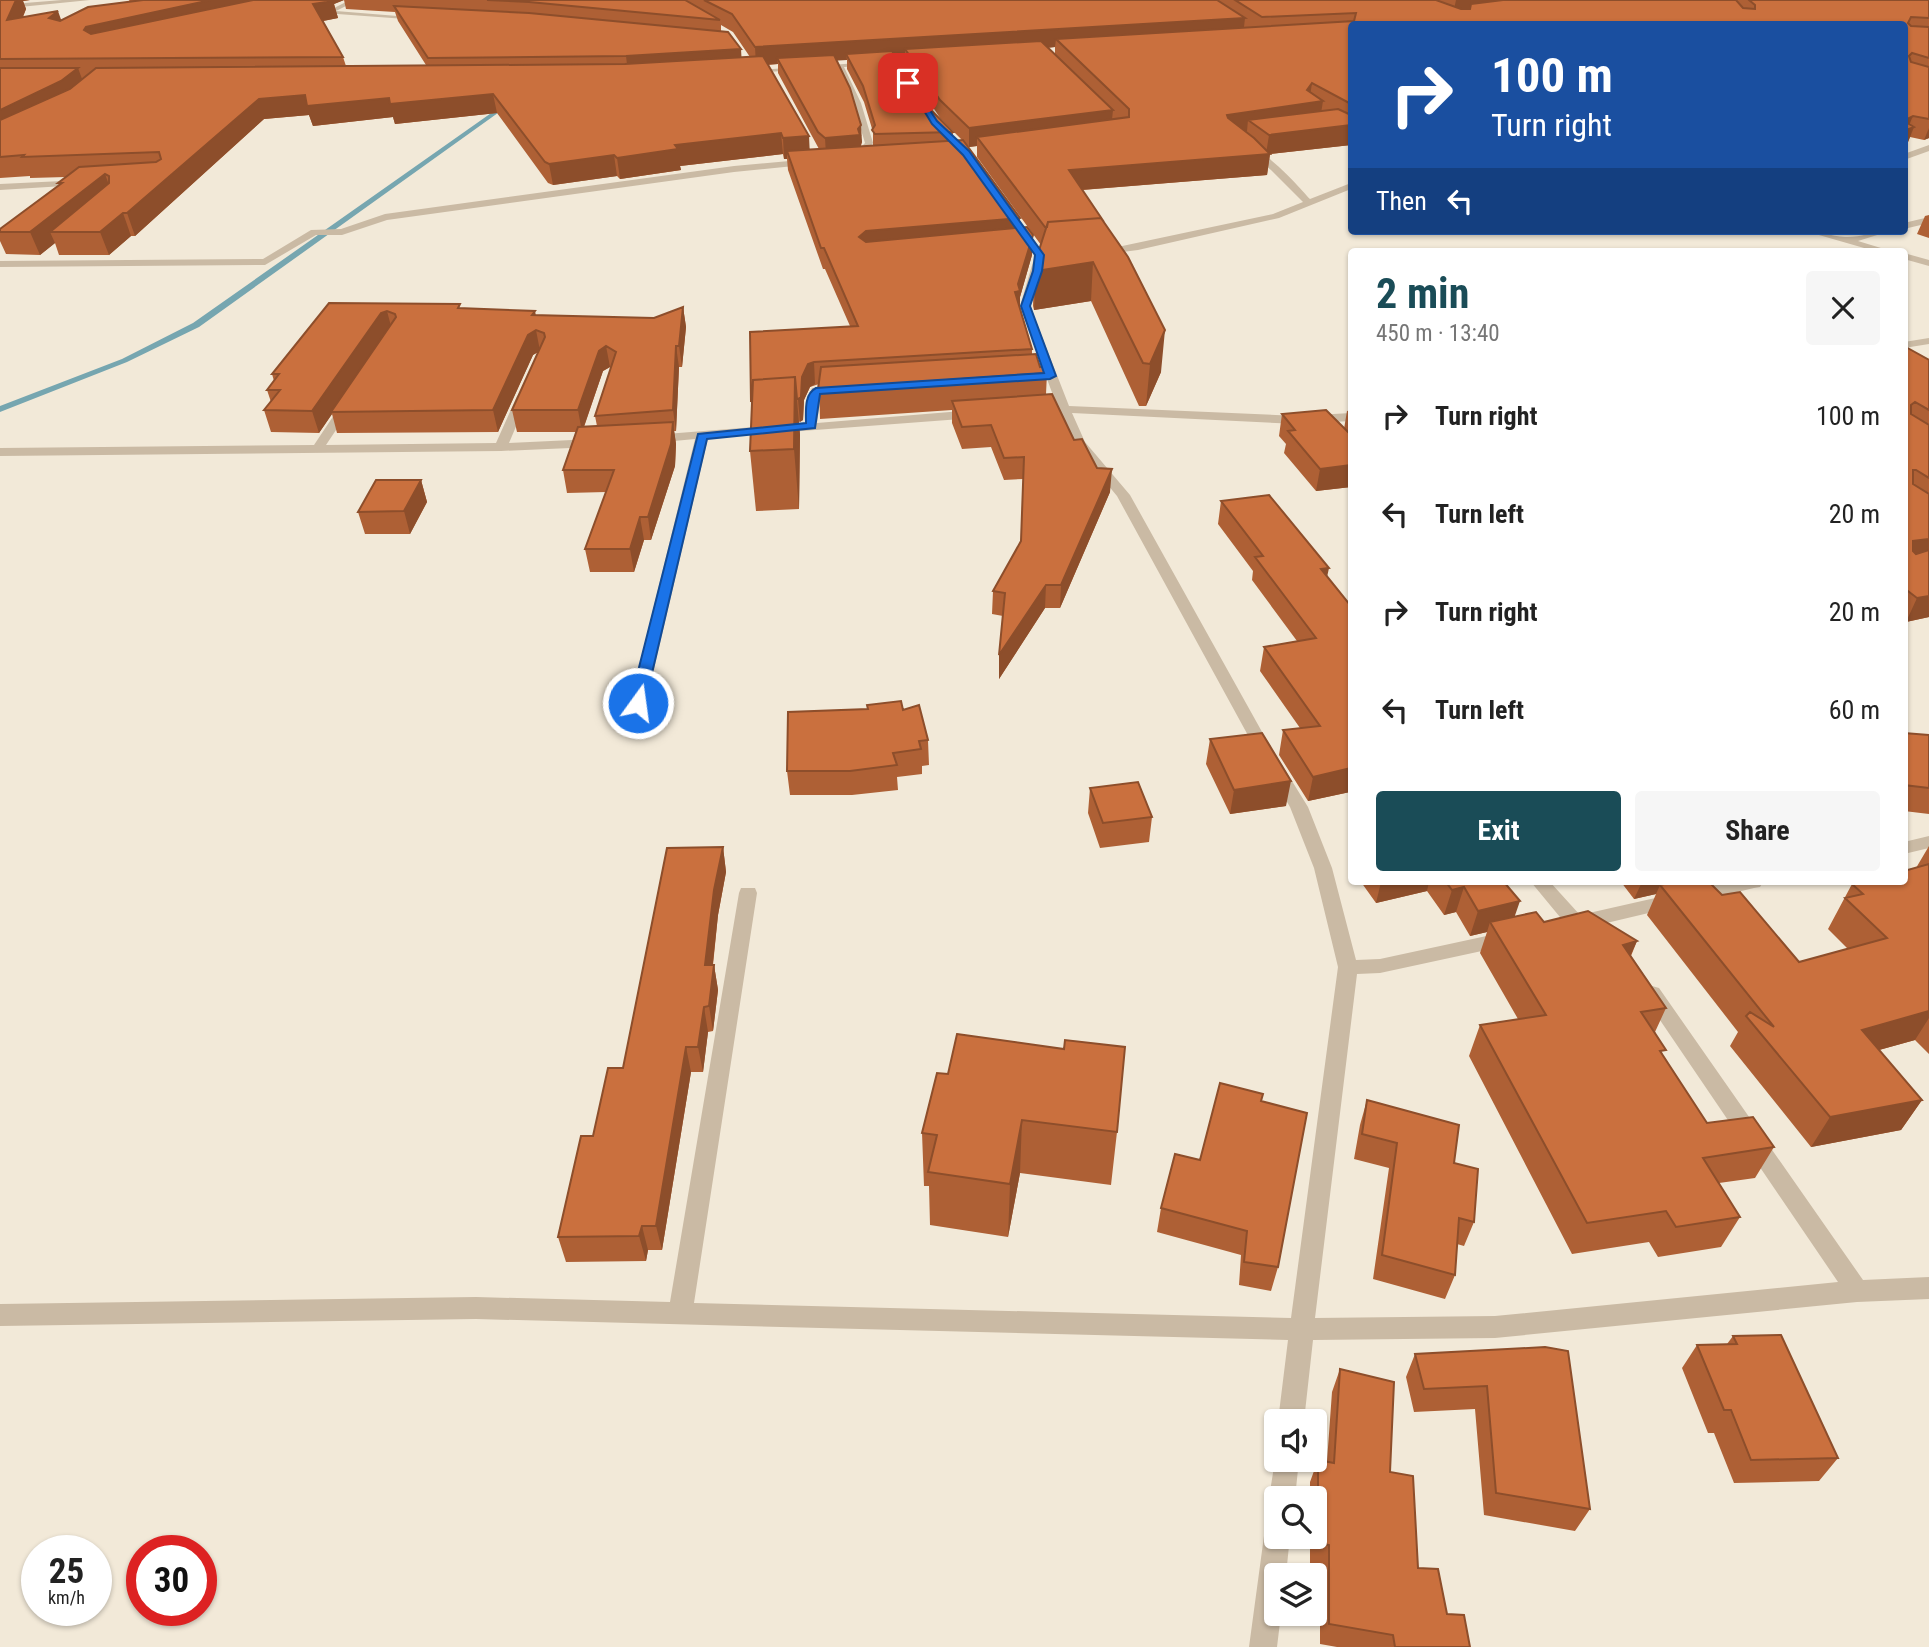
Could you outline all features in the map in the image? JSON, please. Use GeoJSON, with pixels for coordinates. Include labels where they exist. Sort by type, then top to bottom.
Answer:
{"type":"FeatureCollection","features":[{"type":"Feature","properties":{"kind":"street"},"geometry":{"type":"LineString","coordinates":[[0,7],[87,0]]}},
{"type":"Feature","properties":{"kind":"street"},"geometry":{"type":"LineString","coordinates":[[327,13],[355,0]]}},
{"type":"Feature","properties":{"kind":"street"},"geometry":{"type":"LineString","coordinates":[[317,12],[429,18]]}},
{"type":"Feature","properties":{"kind":"street"},"geometry":{"type":"LineString","coordinates":[[740,72],[751,68],[769,70],[941,59]]}},
{"type":"Feature","properties":{"kind":"street"},"geometry":{"type":"LineString","coordinates":[[895,62],[902,73]]}},
{"type":"Feature","properties":{"kind":"street"},"geometry":{"type":"LineString","coordinates":[[839,66],[853,89],[864,119],[869,143],[865,147],[871,157]]}},
{"type":"Feature","properties":{"kind":"street"},"geometry":{"type":"LineString","coordinates":[[769,70],[774,80]]}},
{"type":"Feature","properties":{"kind":"street"},"geometry":{"type":"LineString","coordinates":[[1242,144],[1274,167],[1310,204]]}},
{"type":"Feature","properties":{"kind":"street"},"geometry":{"type":"LineString","coordinates":[[1916,144],[1929,148]]}},
{"type":"Feature","properties":{"kind":"street"},"geometry":{"type":"LineString","coordinates":[[1908,156],[1929,148]]}},
{"type":"Feature","properties":{"kind":"street"},"geometry":{"type":"LineString","coordinates":[[0,264],[265,262],[314,232],[336,232],[385,217],[734,169],[823,161],[813,152]]}},
{"type":"Feature","properties":{"kind":"street"},"geometry":{"type":"LineString","coordinates":[[859,158],[883,156]]}},
{"type":"Feature","properties":{"kind":"street"},"geometry":{"type":"LineString","coordinates":[[0,187],[85,182]]}},
{"type":"Feature","properties":{"kind":"street"},"geometry":{"type":"LineString","coordinates":[[1093,252],[1138,247],[1276,216],[1348,187]]}},
{"type":"Feature","properties":{"kind":"street"},"geometry":{"type":"LineString","coordinates":[[1014,220],[1040,255],[1026,306],[1043,376],[1064,408],[1079,443],[1124,495],[1258,739],[1299,807],[1324,868],[1348,967],[1292,1409]]}},
{"type":"Feature","properties":{"kind":"street"},"geometry":{"type":"LineString","coordinates":[[1908,225],[1929,220]]}},
{"type":"Feature","properties":{"kind":"street"},"geometry":{"type":"LineString","coordinates":[[1825,235],[1874,248]]}},
{"type":"Feature","properties":{"kind":"street"},"geometry":{"type":"LineString","coordinates":[[1847,241],[1870,235]]}},
{"type":"Feature","properties":{"kind":"street"},"geometry":{"type":"LineString","coordinates":[[1017,244],[1031,243]]}},
{"type":"Feature","properties":{"kind":"street"},"geometry":{"type":"LineString","coordinates":[[1040,255],[1053,254]]}},
{"type":"Feature","properties":{"kind":"street"},"geometry":{"type":"LineString","coordinates":[[38,264],[49,255]]}},
{"type":"Feature","properties":{"kind":"street"},"geometry":{"type":"LineString","coordinates":[[1908,257],[1929,262]]}},
{"type":"Feature","properties":{"kind":"street"},"geometry":{"type":"LineString","coordinates":[[1908,344],[1929,341]]}},
{"type":"Feature","properties":{"kind":"street"},"geometry":{"type":"LineString","coordinates":[[501,447],[531,379]]}},
{"type":"Feature","properties":{"kind":"street"},"geometry":{"type":"LineString","coordinates":[[811,426],[812,401],[816,391],[857,388]]}},
{"type":"Feature","properties":{"kind":"street"},"geometry":{"type":"LineString","coordinates":[[318,448],[355,392]]}},
{"type":"Feature","properties":{"kind":"street"},"geometry":{"type":"LineString","coordinates":[[1038,410],[1064,408],[1323,421],[1348,417]]}},
{"type":"Feature","properties":{"kind":"street"},"geometry":{"type":"LineString","coordinates":[[636,439],[985,414]]}},
{"type":"Feature","properties":{"kind":"street"},"geometry":{"type":"LineString","coordinates":[[1323,421],[1333,434]]}},
{"type":"Feature","properties":{"kind":"street"},"geometry":{"type":"LineString","coordinates":[[638,703],[702,436]]}},
{"type":"Feature","properties":{"kind":"street"},"geometry":{"type":"LineString","coordinates":[[0,452],[501,447],[589,438],[611,441]]}},
{"type":"Feature","properties":{"kind":"street"},"geometry":{"type":"LineString","coordinates":[[1908,847],[1929,842]]}},
{"type":"Feature","properties":{"kind":"street"},"geometry":{"type":"LineString","coordinates":[[1544,885],[1576,923]]}},
{"type":"Feature","properties":{"kind":"street"},"geometry":{"type":"LineString","coordinates":[[1550,929],[1742,885]]}},
{"type":"Feature","properties":{"kind":"street"},"geometry":{"type":"LineString","coordinates":[[680,1314],[748,893]]}},
{"type":"Feature","properties":{"kind":"street"},"geometry":{"type":"LineString","coordinates":[[1601,919],[1616,941]]}},
{"type":"Feature","properties":{"kind":"street"},"geometry":{"type":"LineString","coordinates":[[1348,967],[1380,966],[1523,935]]}},
{"type":"Feature","properties":{"kind":"street"},"geometry":{"type":"LineString","coordinates":[[1639,975],[1857,1291]]}},
{"type":"Feature","properties":{"kind":"street"},"geometry":{"type":"LineString","coordinates":[[0,1315],[476,1308],[1302,1329],[1495,1327],[1857,1291],[1929,1288]]}},
{"type":"Feature","properties":{"kind":"street"},"geometry":{"type":"LineString","coordinates":[[1264,1647],[1275,1549]]}},
{"type":"Feature","properties":{"kind":"building"},"geometry":{"type":"Polygon","coordinates":[[[0,0],[16,0],[7,20],[58,11],[49,18],[60,21],[88,7],[143,0],[211,0],[86,27],[84,30],[91,34],[253,0],[333,1],[313,4],[343,57],[0,59],[0,0]]]}},
{"type":"Feature","properties":{"kind":"building"},"geometry":{"type":"Polygon","coordinates":[[[487,0],[685,0],[720,20],[529,2],[487,0]]]}},
{"type":"Feature","properties":{"kind":"building"},"geometry":{"type":"Polygon","coordinates":[[[704,0],[1217,0],[1245,18],[755,47],[732,14],[704,0]]]}},
{"type":"Feature","properties":{"kind":"building"},"geometry":{"type":"Polygon","coordinates":[[[1235,0],[1436,0],[1461,9],[1470,9],[1471,4],[1503,0],[1736,0],[1743,8],[1755,9],[1755,5],[1749,0],[1929,0],[1929,18],[1911,17],[1908,23],[1354,21],[1356,13],[1262,17],[1235,0]]]}},
{"type":"Feature","properties":{"kind":"building"},"geometry":{"type":"Polygon","coordinates":[[[394,6],[529,13],[728,32],[741,49],[626,56],[428,58],[394,6]]]}},
{"type":"Feature","properties":{"kind":"building"},"geometry":{"type":"Polygon","coordinates":[[[1348,21],[1348,102],[1312,83],[1307,90],[1323,101],[1227,115],[1270,154],[1069,170],[1104,222],[1101,218],[1048,222],[1045,227],[977,137],[1129,117],[1129,109],[1056,39],[1348,21]]]}},
{"type":"Feature","properties":{"kind":"building"},"geometry":{"type":"Polygon","coordinates":[[[1908,23],[1911,26],[1929,27],[1929,58],[1912,53],[1909,56],[1911,62],[1929,67],[1929,119],[1913,116],[1909,118],[1909,124],[1914,127],[1908,129],[1908,23]]]}},
{"type":"Feature","properties":{"kind":"building"},"geometry":{"type":"Polygon","coordinates":[[[1041,41],[1113,110],[969,128],[940,100],[905,49],[1041,41]]]}},
{"type":"Feature","properties":{"kind":"building"},"geometry":{"type":"Polygon","coordinates":[[[892,51],[930,109],[953,132],[875,134],[872,130],[875,125],[863,86],[846,54],[892,51]]]}},
{"type":"Feature","properties":{"kind":"building"},"geometry":{"type":"Polygon","coordinates":[[[834,55],[850,88],[861,125],[858,129],[860,135],[825,138],[818,132],[777,58],[834,55]]]}},
{"type":"Feature","properties":{"kind":"building"},"geometry":{"type":"Polygon","coordinates":[[[763,56],[809,136],[783,138],[781,133],[675,145],[678,149],[617,158],[614,155],[549,164],[493,94],[390,104],[389,98],[307,106],[305,95],[259,99],[127,213],[123,213],[100,232],[50,232],[109,183],[109,176],[105,174],[30,232],[0,232],[0,229],[79,167],[156,162],[161,159],[159,152],[0,157],[0,120],[70,89],[96,68],[625,64],[763,56]]]}},
{"type":"Feature","properties":{"kind":"building"},"geometry":{"type":"Polygon","coordinates":[[[0,68],[78,68],[61,81],[0,110],[0,68]]]}},
{"type":"Feature","properties":{"kind":"building"},"geometry":{"type":"Polygon","coordinates":[[[1338,109],[1348,114],[1348,125],[1269,135],[1248,120],[1338,109]]]}},
{"type":"Feature","properties":{"kind":"building"},"geometry":{"type":"Polygon","coordinates":[[[963,140],[1020,218],[866,231],[859,237],[866,242],[1027,227],[1033,235],[1018,284],[1020,291],[1015,292],[1032,349],[814,362],[808,364],[802,377],[801,397],[798,399],[795,377],[753,380],[751,401],[750,332],[858,326],[824,248],[821,248],[787,151],[963,140]]]}},
{"type":"Feature","properties":{"kind":"building"},"geometry":{"type":"Polygon","coordinates":[[[1101,218],[1128,257],[1165,330],[1150,364],[1143,363],[1093,262],[1036,271],[1034,266],[1048,222],[1101,218]]]}},
{"type":"Feature","properties":{"kind":"building"},"geometry":{"type":"Polygon","coordinates":[[[329,303],[460,304],[458,308],[535,311],[532,315],[654,318],[683,307],[679,346],[676,346],[673,410],[595,416],[616,352],[606,346],[599,351],[578,410],[512,410],[545,337],[544,333],[536,330],[528,335],[493,410],[331,412],[396,317],[387,311],[381,313],[312,411],[264,410],[280,390],[267,390],[279,374],[272,374],[329,303]]]}},
{"type":"Feature","properties":{"kind":"building"},"geometry":{"type":"Polygon","coordinates":[[[1908,348],[1929,360],[1929,410],[1915,402],[1911,405],[1911,414],[1929,425],[1929,478],[1913,470],[1913,484],[1929,494],[1929,539],[1913,541],[1913,551],[1916,554],[1929,550],[1929,596],[1917,598],[1908,591],[1908,348]]]}},
{"type":"Feature","properties":{"kind":"building"},"geometry":{"type":"Polygon","coordinates":[[[1036,354],[1040,367],[1044,366],[1047,373],[818,389],[821,367],[1036,354]]]}},
{"type":"Feature","properties":{"kind":"building"},"geometry":{"type":"Polygon","coordinates":[[[795,377],[794,449],[750,451],[753,380],[795,377]]]}},
{"type":"Feature","properties":{"kind":"building"},"geometry":{"type":"Polygon","coordinates":[[[1052,394],[1074,440],[1082,439],[1097,468],[1112,469],[1061,585],[1046,585],[999,655],[1005,593],[993,591],[1021,541],[1024,457],[1004,458],[991,425],[962,427],[952,401],[1052,394]]]}},
{"type":"Feature","properties":{"kind":"building"},"geometry":{"type":"Polygon","coordinates":[[[1326,410],[1348,432],[1348,465],[1320,469],[1288,431],[1295,430],[1282,414],[1326,410]]]}},
{"type":"Feature","properties":{"kind":"building"},"geometry":{"type":"Polygon","coordinates":[[[673,422],[671,444],[648,517],[640,517],[630,549],[585,549],[614,470],[563,470],[578,427],[673,422]]]}},
{"type":"Feature","properties":{"kind":"building"},"geometry":{"type":"Polygon","coordinates":[[[376,480],[421,480],[404,511],[358,512],[376,480]]]}},
{"type":"Feature","properties":{"kind":"building"},"geometry":{"type":"Polygon","coordinates":[[[1269,495],[1329,568],[1321,569],[1348,602],[1348,769],[1313,777],[1283,730],[1320,726],[1264,647],[1316,638],[1255,557],[1263,556],[1221,501],[1269,495]]]}},
{"type":"Feature","properties":{"kind":"building"},"geometry":{"type":"Polygon","coordinates":[[[901,701],[903,710],[919,705],[928,740],[919,741],[921,749],[893,753],[897,765],[850,771],[787,771],[788,712],[868,709],[867,705],[901,701]]]}},
{"type":"Feature","properties":{"kind":"building"},"geometry":{"type":"Polygon","coordinates":[[[1262,733],[1291,781],[1234,790],[1210,739],[1262,733]]]}},
{"type":"Feature","properties":{"kind":"building"},"geometry":{"type":"Polygon","coordinates":[[[1908,733],[1929,735],[1929,788],[1908,785],[1908,733]]]}},
{"type":"Feature","properties":{"kind":"building"},"geometry":{"type":"Polygon","coordinates":[[[1138,782],[1152,817],[1103,823],[1090,788],[1138,782]]]}},
{"type":"Feature","properties":{"kind":"building"},"geometry":{"type":"Polygon","coordinates":[[[723,847],[714,890],[705,965],[714,965],[709,1006],[704,1007],[698,1047],[686,1047],[656,1226],[642,1226],[639,1236],[558,1237],[581,1136],[593,1136],[608,1068],[623,1068],[667,848],[723,847]]]}},
{"type":"Feature","properties":{"kind":"building"},"geometry":{"type":"Polygon","coordinates":[[[1929,864],[1929,1011],[1862,1030],[1922,1100],[1830,1117],[1746,1016],[1750,1012],[1774,1027],[1660,885],[1712,885],[1722,895],[1740,892],[1799,962],[1887,938],[1845,898],[1863,894],[1853,885],[1908,885],[1908,870],[1929,864]]]}},
{"type":"Feature","properties":{"kind":"building"},"geometry":{"type":"Polygon","coordinates":[[[1448,885],[1507,885],[1520,901],[1478,911],[1464,887],[1452,890],[1448,885]]]}},
{"type":"Feature","properties":{"kind":"building"},"geometry":{"type":"Polygon","coordinates":[[[1588,911],[1637,941],[1623,945],[1666,1008],[1641,1012],[1666,1050],[1660,1051],[1707,1123],[1753,1117],[1774,1147],[1703,1158],[1740,1217],[1676,1227],[1666,1211],[1587,1223],[1480,1025],[1546,1015],[1490,922],[1536,912],[1544,922],[1588,911]]]}},
{"type":"Feature","properties":{"kind":"building"},"geometry":{"type":"Polygon","coordinates":[[[957,1034],[1064,1049],[1065,1040],[1125,1047],[1117,1132],[1022,1120],[1010,1184],[928,1172],[937,1135],[922,1133],[937,1073],[948,1074],[957,1034]]]}},
{"type":"Feature","properties":{"kind":"building"},"geometry":{"type":"Polygon","coordinates":[[[1220,1083],[1263,1094],[1261,1101],[1307,1113],[1278,1267],[1244,1262],[1247,1231],[1161,1208],[1175,1154],[1200,1160],[1220,1083]]]}},
{"type":"Feature","properties":{"kind":"building"},"geometry":{"type":"Polygon","coordinates":[[[1367,1100],[1459,1125],[1454,1163],[1478,1169],[1474,1222],[1459,1218],[1455,1275],[1382,1255],[1397,1143],[1362,1134],[1367,1100]]]}},
{"type":"Feature","properties":{"kind":"building"},"geometry":{"type":"Polygon","coordinates":[[[1781,1335],[1838,1458],[1751,1460],[1731,1410],[1724,1410],[1697,1345],[1737,1344],[1733,1336],[1781,1335]]]}},
{"type":"Feature","properties":{"kind":"building"},"geometry":{"type":"Polygon","coordinates":[[[1545,1347],[1568,1351],[1590,1509],[1496,1493],[1487,1386],[1424,1389],[1415,1354],[1545,1347]]]}},
{"type":"Feature","properties":{"kind":"building"},"geometry":{"type":"Polygon","coordinates":[[[1340,1369],[1394,1382],[1390,1472],[1413,1476],[1418,1568],[1438,1569],[1447,1614],[1464,1615],[1470,1647],[1395,1647],[1393,1635],[1329,1624],[1327,1486],[1318,1486],[1318,1472],[1327,1472],[1327,1462],[1334,1463],[1340,1369]]]}},
{"type":"Feature","properties":{"kind":"waterway"},"geometry":{"type":"LineString","coordinates":[[0,409],[75,381],[173,338],[196,325],[506,105]]}},
{"type":"Feature","properties":{"kind":"route"},"geometry":{"type":"LineString","coordinates":[[638,703],[702,436],[811,426],[812,401],[816,391],[1050,376],[1026,306],[1040,255],[966,153],[935,122],[908,83]]}}]}
